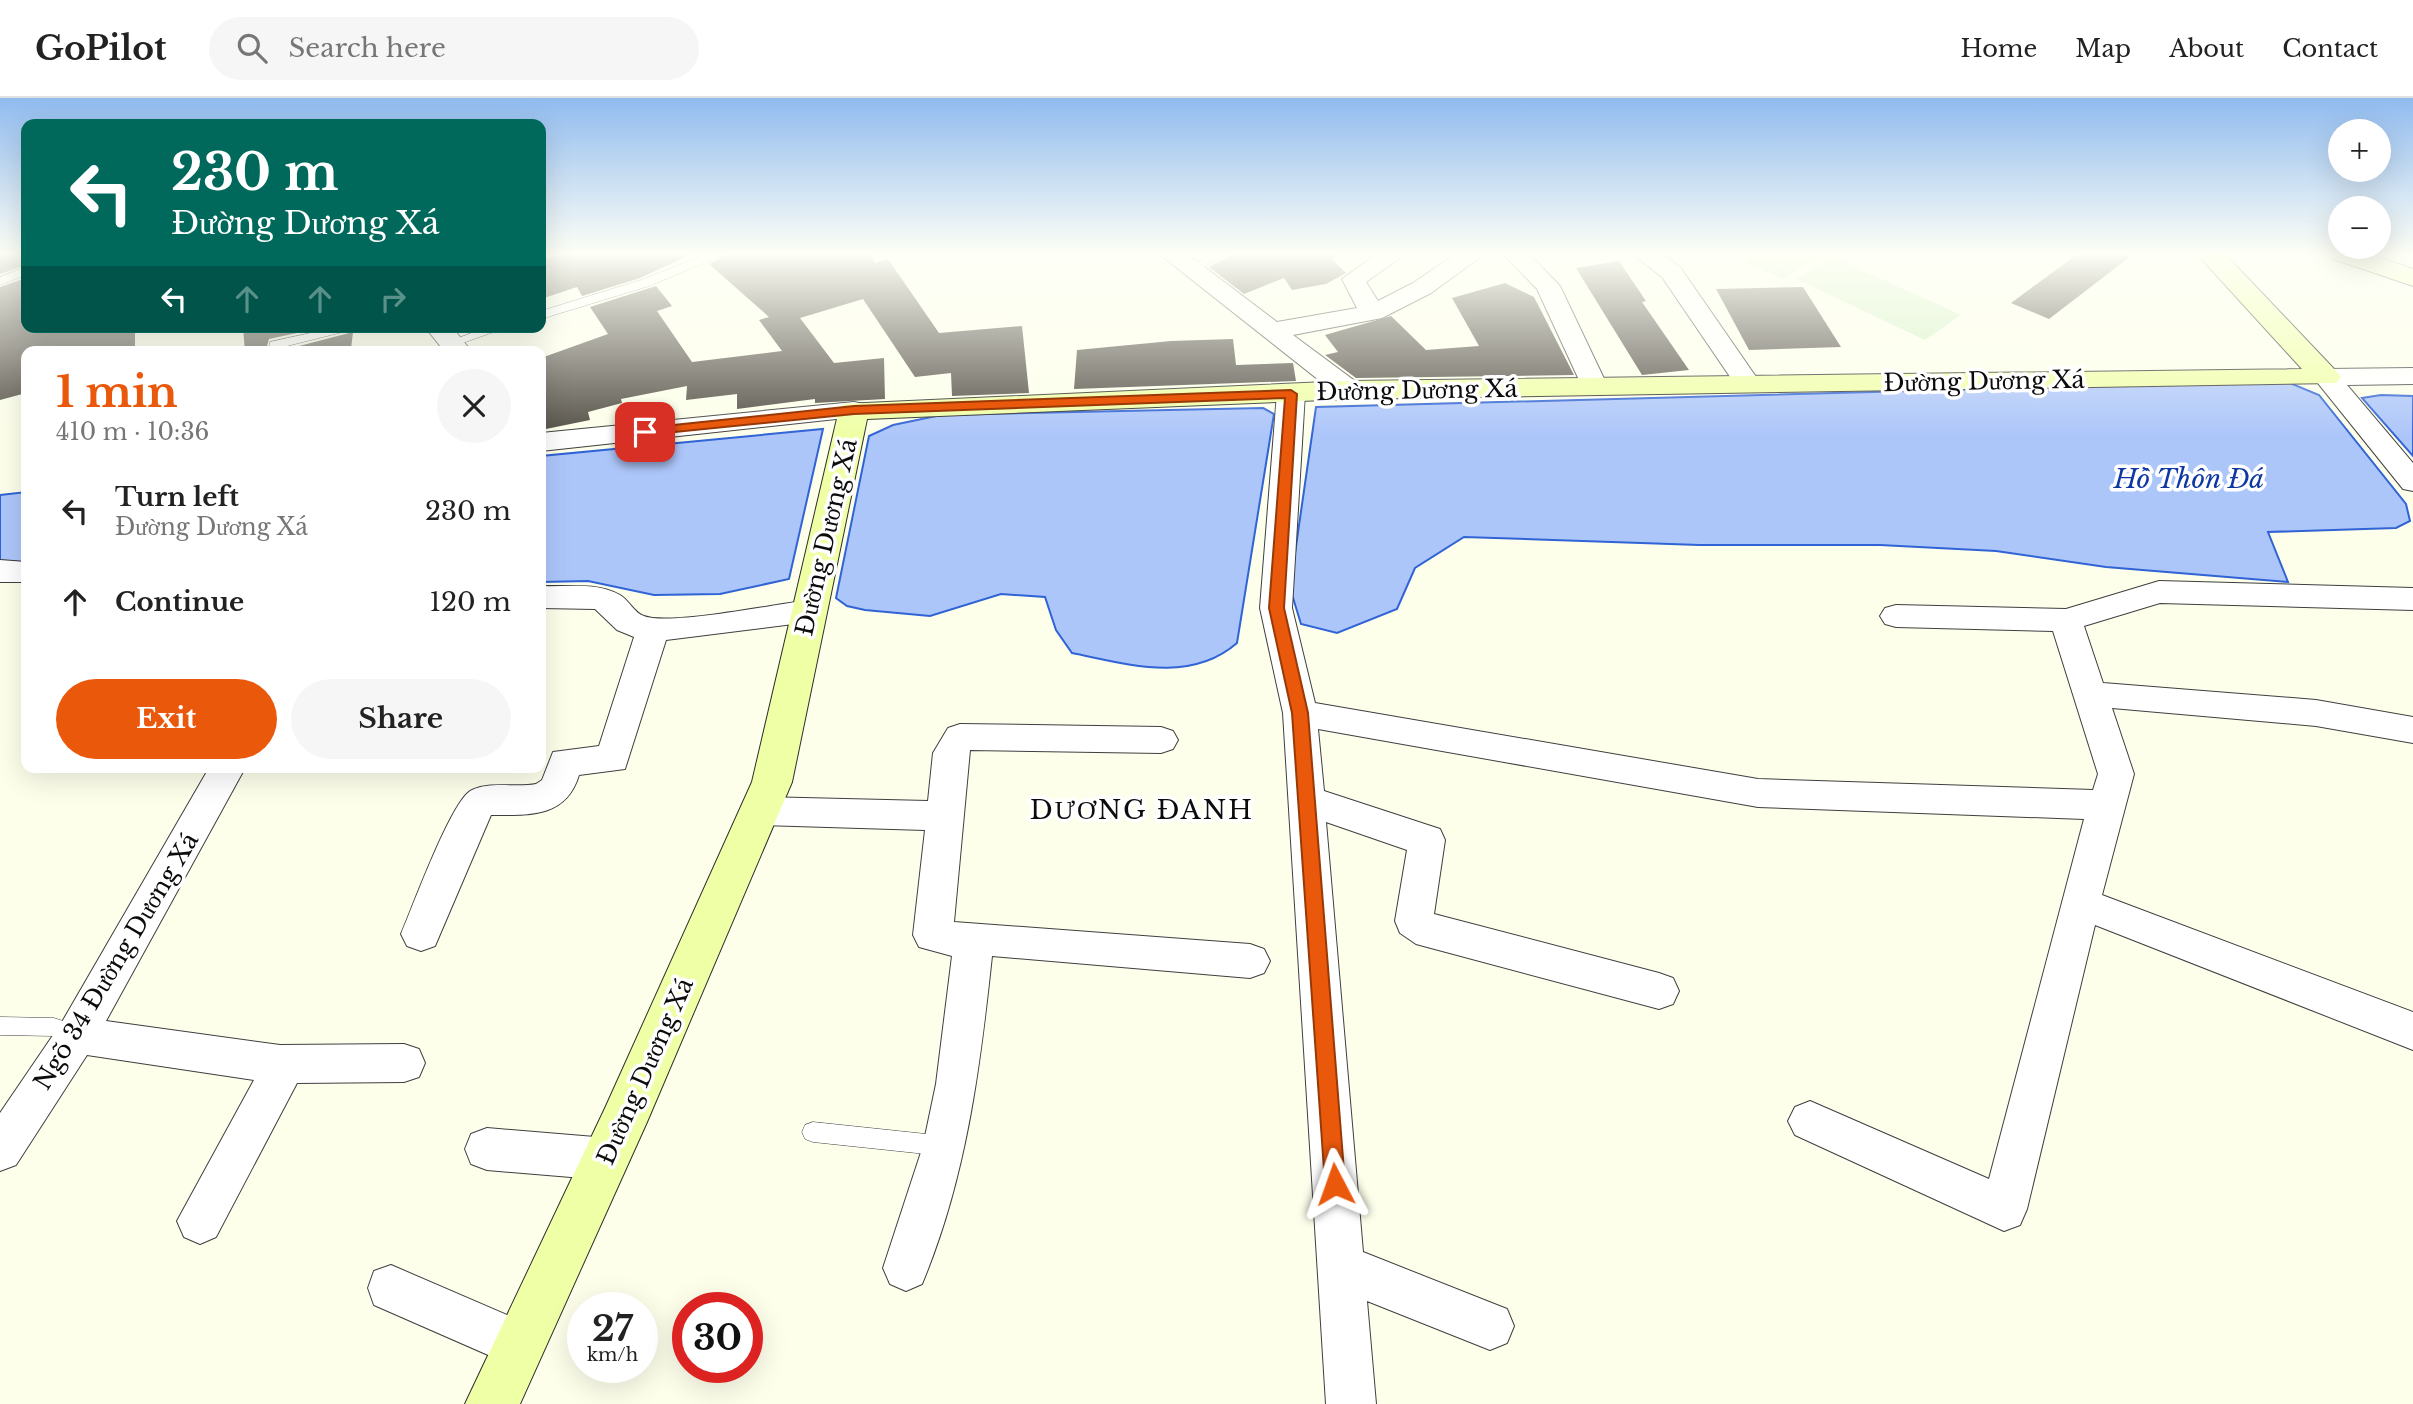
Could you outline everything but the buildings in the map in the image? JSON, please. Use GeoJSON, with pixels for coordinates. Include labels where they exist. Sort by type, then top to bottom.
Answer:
{"type":"FeatureCollection","features":[{"type":"Feature","properties":{"kind":"street"},"geometry":{"type":"LineString","coordinates":[[1250,314],[1349,390]]}},
{"type":"Feature","properties":{"kind":"street"},"geometry":{"type":"LineString","coordinates":[[1272,331],[1368,314]]}},
{"type":"Feature","properties":{"kind":"street"},"geometry":{"type":"LineString","coordinates":[[1561,314],[1595,387]]}},
{"type":"Feature","properties":{"kind":"street"},"geometry":{"type":"LineString","coordinates":[[1700,314],[1748,384]]}},
{"type":"Feature","properties":{"kind":"street"},"geometry":{"type":"LineString","coordinates":[[2263,314],[2326,377],[2413,482]]}},
{"type":"Feature","properties":{"kind":"street"},"geometry":{"type":"LineString","coordinates":[[2326,377],[2413,376]]}},
{"type":"Feature","properties":{"kind":"street","name":"Đường Dương Xá"},"geometry":{"type":"LineString","coordinates":[[492,1404],[607,1159],[772,782],[854,410],[1349,390],[2326,377]]}},
{"type":"Feature","properties":{"kind":"street"},"geometry":{"type":"LineString","coordinates":[[1291,394],[1276,608],[1300,713],[1351,1404]]}},
{"type":"Feature","properties":{"kind":"street"},"geometry":{"type":"LineString","coordinates":[[546,441],[854,410]]}},
{"type":"Feature","properties":{"kind":"street"},"geometry":{"type":"LineString","coordinates":[[0,571],[21,572]]}},
{"type":"Feature","properties":{"kind":"street"},"geometry":{"type":"LineString","coordinates":[[1896,616],[2066,620],[2159,592],[2413,599]]}},
{"type":"Feature","properties":{"kind":"street"},"geometry":{"type":"LineString","coordinates":[[546,597],[606,601],[617,609],[625,620],[639,628],[810,607]]}},
{"type":"Feature","properties":{"kind":"street"},"geometry":{"type":"LineString","coordinates":[[1810,1121],[2004,1209],[2083,904],[2106,804],[2116,774],[2066,620]]}},
{"type":"Feature","properties":{"kind":"street"},"geometry":{"type":"LineString","coordinates":[[421,933],[469,817],[481,801],[511,798],[529,801],[547,797],[556,788],[565,762],[613,759],[653,628]]}},
{"type":"Feature","properties":{"kind":"street"},"geometry":{"type":"LineString","coordinates":[[2091,694],[2316,713],[2413,730]]}},
{"type":"Feature","properties":{"kind":"street"},"geometry":{"type":"LineString","coordinates":[[1300,713],[1758,793],[2106,804]]}},
{"type":"Feature","properties":{"kind":"street"},"geometry":{"type":"LineString","coordinates":[[1161,740],[960,737],[951,753],[933,934],[949,939],[974,938],[1250,961]]}},
{"type":"Feature","properties":{"kind":"street","name":"Ngõ 34 Đường Dương Xá"},"geometry":{"type":"LineString","coordinates":[[0,1150],[76,1035],[224,773]]}},
{"type":"Feature","properties":{"kind":"street"},"geometry":{"type":"LineString","coordinates":[[1308,800],[1374,823],[1396,834],[1427,840],[1414,921],[1430,932],[1659,991]]}},
{"type":"Feature","properties":{"kind":"street"},"geometry":{"type":"LineString","coordinates":[[760,811],[944,816]]}},
{"type":"Feature","properties":{"kind":"street"},"geometry":{"type":"LineString","coordinates":[[2083,904],[2413,1031]]}},
{"type":"Feature","properties":{"kind":"street"},"geometry":{"type":"LineString","coordinates":[[906,1268],[945,1146],[957,1084],[974,938]]}},
{"type":"Feature","properties":{"kind":"street"},"geometry":{"type":"LineString","coordinates":[[76,1035],[177,1052],[280,1064],[404,1063]]}},
{"type":"Feature","properties":{"kind":"street"},"geometry":{"type":"LineString","coordinates":[[200,1221],[282,1070],[280,1064]]}},
{"type":"Feature","properties":{"kind":"street"},"geometry":{"type":"LineString","coordinates":[[487,1149],[607,1159]]}},
{"type":"Feature","properties":{"kind":"street"},"geometry":{"type":"LineString","coordinates":[[1340,1267],[1490,1326]]}},
{"type":"Feature","properties":{"kind":"street"},"geometry":{"type":"LineString","coordinates":[[391,1288],[520,1345]]}},
{"type":"Feature","properties":{"kind":"lane"},"geometry":{"type":"LineString","coordinates":[[275,345],[330,333]]}},
{"type":"Feature","properties":{"kind":"lane"},"geometry":{"type":"LineString","coordinates":[[453,345],[486,333]]}},
{"type":"Feature","properties":{"kind":"lane"},"geometry":{"type":"LineString","coordinates":[[0,1026],[54,1027],[76,1035]]}},
{"type":"Feature","properties":{"kind":"lane"},"geometry":{"type":"LineString","coordinates":[[813,1132],[945,1146]]}},
{"type":"Feature","properties":{"kind":"green space"},"geometry":{"type":"Polygon","coordinates":[[[1870,314],[1961,315],[1925,340],[1870,314]]]}},
{"type":"Feature","properties":{"kind":"water","name":"Hồ Thôn Đá"},"geometry":{"type":"Polygon","coordinates":[[[2285,381],[2319,395],[2406,504],[2410,521],[2396,528],[2268,532],[2288,582],[2106,567],[1996,551],[1880,545],[1699,545],[1464,537],[1415,568],[1397,609],[1337,633],[1301,624],[1290,588],[1316,407],[2285,381]]]}},
{"type":"Feature","properties":{"kind":"water"},"geometry":{"type":"Polygon","coordinates":[[[2381,395],[2413,396],[2413,456],[2362,398],[2381,395]]]}},
{"type":"Feature","properties":{"kind":"water"},"geometry":{"type":"Polygon","coordinates":[[[1263,408],[1274,414],[1237,643],[1219,656],[1179,667],[1158,668],[1072,653],[1056,630],[1045,597],[1001,594],[930,616],[865,610],[847,606],[836,598],[869,436],[893,425],[941,415],[1263,408]]]}},
{"type":"Feature","properties":{"kind":"water"},"geometry":{"type":"Polygon","coordinates":[[[823,429],[789,579],[720,594],[654,595],[588,581],[546,582],[546,456],[823,429]]]}},
{"type":"Feature","properties":{"kind":"water"},"geometry":{"type":"Polygon","coordinates":[[[21,493],[21,562],[0,561],[0,495],[21,493]]]}},
{"type":"Feature","properties":{"kind":"district","name":"DƯƠNG ĐANH"},"geometry":{"type":"Point","coordinates":[1142,810]}},
{"type":"Feature","properties":{"kind":"route"},"geometry":{"type":"LineString","coordinates":[[645,432],[854,410],[1291,394],[1276,608],[1300,713],[1335,1184]]}}]}
